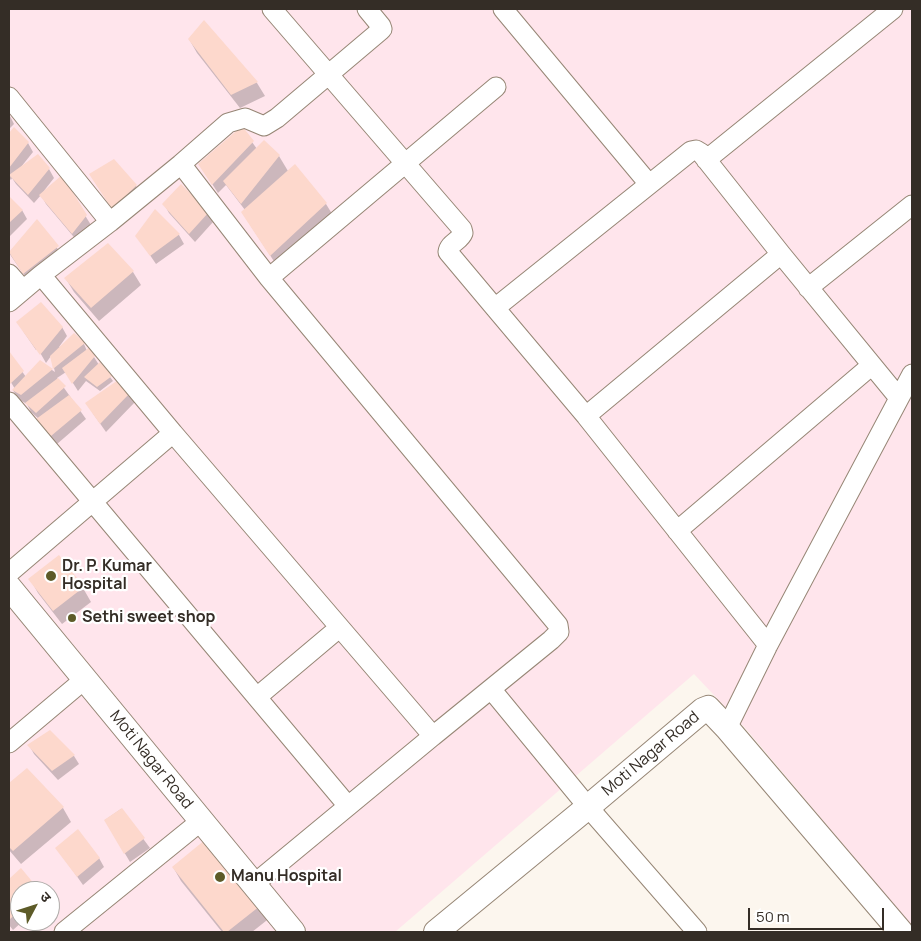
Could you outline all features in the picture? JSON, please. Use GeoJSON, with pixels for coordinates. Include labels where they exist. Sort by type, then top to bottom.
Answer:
{"type":"FeatureCollection","features":[{"type":"Feature","properties":{"kind":"street"},"geometry":{"type":"LineString","coordinates":[[272,9],[462,229],[462,236],[450,247],[448,252],[586,416],[768,645]]}},
{"type":"Feature","properties":{"kind":"street"},"geometry":{"type":"LineString","coordinates":[[9,274],[16,296],[110,222],[228,123],[244,118],[251,119],[259,126],[266,125],[382,29],[367,9]]}},
{"type":"Feature","properties":{"kind":"street"},"geometry":{"type":"LineString","coordinates":[[503,9],[649,184]]}},
{"type":"Feature","properties":{"kind":"street"},"geometry":{"type":"LineString","coordinates":[[706,160],[893,9]]}},
{"type":"Feature","properties":{"kind":"street"},"geometry":{"type":"LineString","coordinates":[[270,278],[496,87]]}},
{"type":"Feature","properties":{"kind":"street"},"geometry":{"type":"LineString","coordinates":[[9,98],[110,222]]}},
{"type":"Feature","properties":{"kind":"street"},"geometry":{"type":"LineString","coordinates":[[495,308],[649,184],[691,151],[696,150],[899,398]]}},
{"type":"Feature","properties":{"kind":"street"},"geometry":{"type":"LineString","coordinates":[[181,164],[270,278],[558,625],[558,632],[551,640],[254,884]]}},
{"type":"Feature","properties":{"kind":"street"},"geometry":{"type":"LineString","coordinates":[[808,288],[912,205]]}},
{"type":"Feature","properties":{"kind":"street"},"geometry":{"type":"LineString","coordinates":[[586,416],[781,254]]}},
{"type":"Feature","properties":{"kind":"street"},"geometry":{"type":"LineString","coordinates":[[41,275],[173,434],[433,736]]}},
{"type":"Feature","properties":{"kind":"street"},"geometry":{"type":"LineString","coordinates":[[677,530],[872,365]]}},
{"type":"Feature","properties":{"kind":"street"},"geometry":{"type":"LineString","coordinates":[[727,728],[768,645],[912,374]]}},
{"type":"Feature","properties":{"kind":"street"},"geometry":{"type":"LineString","coordinates":[[9,402],[348,806]]}},
{"type":"Feature","properties":{"kind":"street"},"geometry":{"type":"LineString","coordinates":[[9,573],[173,434]]}},
{"type":"Feature","properties":{"kind":"street","name":"Moti Nagar Road"},"geometry":{"type":"LineString","coordinates":[[9,587],[293,932]]}},
{"type":"Feature","properties":{"kind":"street"},"geometry":{"type":"LineString","coordinates":[[257,697],[339,628]]}},
{"type":"Feature","properties":{"kind":"street"},"geometry":{"type":"LineString","coordinates":[[9,743],[84,679]]}},
{"type":"Feature","properties":{"kind":"street"},"geometry":{"type":"LineString","coordinates":[[491,690],[588,807],[697,932]]}},
{"type":"Feature","properties":{"kind":"street","name":"Moti Nagar Road"},"geometry":{"type":"LineString","coordinates":[[436,932],[702,710],[708,708],[713,711],[901,932]]}},
{"type":"Feature","properties":{"kind":"street"},"geometry":{"type":"LineString","coordinates":[[64,932],[201,821]]}},
{"type":"Feature","properties":{"kind":"shaded area"},"geometry":{"type":"Polygon","coordinates":[[[9,9],[912,9],[912,926],[746,729],[694,674],[395,932],[9,932],[9,9]]]}},
{"type":"Feature","properties":{"kind":"building"},"geometry":{"type":"Polygon","coordinates":[[[204,20],[258,82],[231,95],[188,39],[204,20]]]}},
{"type":"Feature","properties":{"kind":"building"},"geometry":{"type":"Polygon","coordinates":[[[242,126],[254,141],[212,185],[198,164],[242,126]]]}},
{"type":"Feature","properties":{"kind":"building"},"geometry":{"type":"Polygon","coordinates":[[[14,127],[29,142],[9,168],[9,133],[14,127]]]}},
{"type":"Feature","properties":{"kind":"building"},"geometry":{"type":"Polygon","coordinates":[[[264,140],[280,155],[241,204],[223,181],[264,140]]]}},
{"type":"Feature","properties":{"kind":"building"},"geometry":{"type":"Polygon","coordinates":[[[38,154],[50,168],[28,195],[9,175],[38,154]]]}},
{"type":"Feature","properties":{"kind":"building"},"geometry":{"type":"Polygon","coordinates":[[[114,159],[137,185],[112,209],[89,174],[114,159]]]}},
{"type":"Feature","properties":{"kind":"building"},"geometry":{"type":"Polygon","coordinates":[[[295,164],[327,203],[270,256],[241,212],[295,164]]]}},
{"type":"Feature","properties":{"kind":"building"},"geometry":{"type":"Polygon","coordinates":[[[62,175],[87,215],[72,234],[39,195],[62,175]]]}},
{"type":"Feature","properties":{"kind":"building"},"geometry":{"type":"Polygon","coordinates":[[[181,184],[209,212],[189,234],[162,204],[181,184]]]}},
{"type":"Feature","properties":{"kind":"building"},"geometry":{"type":"Polygon","coordinates":[[[9,196],[23,210],[9,223],[9,196]]]}},
{"type":"Feature","properties":{"kind":"building"},"geometry":{"type":"Polygon","coordinates":[[[155,209],[180,234],[150,256],[135,236],[155,209]]]}},
{"type":"Feature","properties":{"kind":"building"},"geometry":{"type":"Polygon","coordinates":[[[37,219],[59,246],[23,274],[9,252],[37,219]]]}},
{"type":"Feature","properties":{"kind":"building"},"geometry":{"type":"Polygon","coordinates":[[[108,243],[134,271],[91,308],[64,278],[108,243]]]}},
{"type":"Feature","properties":{"kind":"building"},"geometry":{"type":"Polygon","coordinates":[[[41,302],[63,327],[40,355],[16,322],[41,302]]]}},
{"type":"Feature","properties":{"kind":"building"},"geometry":{"type":"Polygon","coordinates":[[[74,333],[85,343],[53,369],[50,356],[74,333]]]}},
{"type":"Feature","properties":{"kind":"building"},"geometry":{"type":"Polygon","coordinates":[[[90,347],[95,356],[72,384],[62,368],[90,347]]]}},
{"type":"Feature","properties":{"kind":"building"},"geometry":{"type":"Polygon","coordinates":[[[9,351],[24,371],[10,384],[9,382],[9,351]]]}},
{"type":"Feature","properties":{"kind":"building"},"geometry":{"type":"Polygon","coordinates":[[[40,360],[53,369],[21,395],[12,390],[40,360]]]}},
{"type":"Feature","properties":{"kind":"building"},"geometry":{"type":"Polygon","coordinates":[[[100,362],[112,376],[97,387],[84,377],[100,362]]]}},
{"type":"Feature","properties":{"kind":"building"},"geometry":{"type":"Polygon","coordinates":[[[58,378],[66,386],[36,413],[25,403],[58,378]]]}},
{"type":"Feature","properties":{"kind":"building"},"geometry":{"type":"Polygon","coordinates":[[[121,378],[131,392],[100,424],[85,403],[121,378]]]}},
{"type":"Feature","properties":{"kind":"building"},"geometry":{"type":"Polygon","coordinates":[[[69,395],[82,410],[51,436],[32,422],[69,395]]]}},
{"type":"Feature","properties":{"kind":"building"},"geometry":{"type":"Polygon","coordinates":[[[59,555],[84,587],[53,611],[28,579],[59,555]]]}},
{"type":"Feature","properties":{"kind":"building"},"geometry":{"type":"Polygon","coordinates":[[[50,730],[75,755],[52,771],[27,745],[50,730]]]}},
{"type":"Feature","properties":{"kind":"building"},"geometry":{"type":"Polygon","coordinates":[[[27,768],[64,807],[13,851],[9,847],[9,783],[27,768]]]}},
{"type":"Feature","properties":{"kind":"building"},"geometry":{"type":"Polygon","coordinates":[[[122,808],[145,838],[124,854],[104,820],[122,808]]]}},
{"type":"Feature","properties":{"kind":"building"},"geometry":{"type":"Polygon","coordinates":[[[78,829],[100,858],[77,877],[55,848],[78,829]]]}},
{"type":"Feature","properties":{"kind":"building"},"geometry":{"type":"Polygon","coordinates":[[[211,835],[265,902],[227,932],[224,932],[172,867],[211,835]]]}},
{"type":"Feature","properties":{"kind":"building"},"geometry":{"type":"Polygon","coordinates":[[[21,868],[32,881],[10,881],[9,920],[9,879],[21,868]]]}},
{"type":"Feature","properties":{"kind":"place","name":"Dr. P. Kumar Hospital"},"geometry":{"type":"Point","coordinates":[51,576]}},
{"type":"Feature","properties":{"kind":"place","name":"Sethi sweet shop"},"geometry":{"type":"Point","coordinates":[72,618]}},
{"type":"Feature","properties":{"kind":"place","name":"Manu Hospital"},"geometry":{"type":"Point","coordinates":[220,877]}}]}
